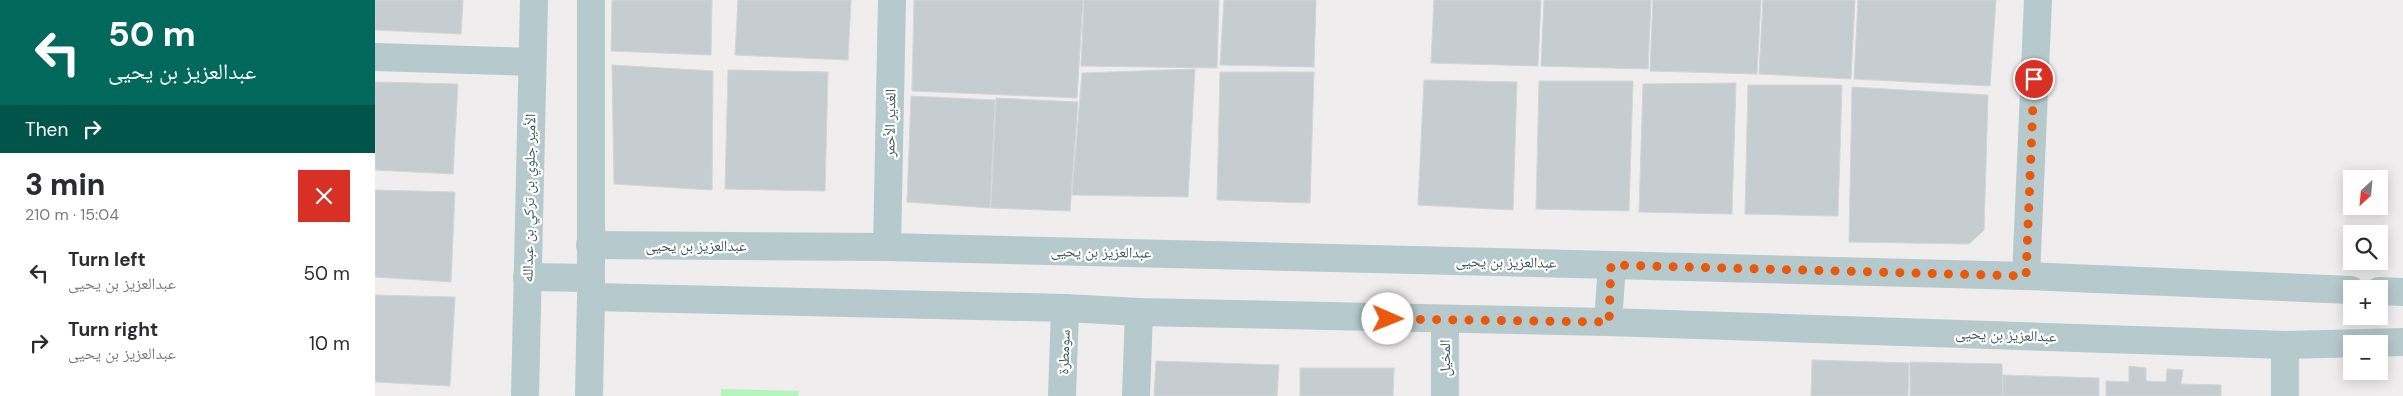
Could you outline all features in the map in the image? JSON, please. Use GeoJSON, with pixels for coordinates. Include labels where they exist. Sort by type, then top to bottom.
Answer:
{"type":"FeatureCollection","features":[{"type":"Feature","properties":{"kind":"street","name":"الأمير جلوي بن تركي بن عبدالله"},"geometry":{"type":"LineString","coordinates":[[525,396],[534,0]]}},
{"type":"Feature","properties":{"kind":"street"},"geometry":{"type":"LineString","coordinates":[[589,396],[591,0]]}},
{"type":"Feature","properties":{"kind":"street","name":"الغدير الأحمر"},"geometry":{"type":"LineString","coordinates":[[887,247],[892,0]]}},
{"type":"Feature","properties":{"kind":"street"},"geometry":{"type":"LineString","coordinates":[[2026,276],[2038,0]]}},
{"type":"Feature","properties":{"kind":"street"},"geometry":{"type":"LineString","coordinates":[[375,56],[532,62]]}},
{"type":"Feature","properties":{"kind":"street","name":"عبدالعزيز بن يحيى"},"geometry":{"type":"LineString","coordinates":[[590,245],[887,247],[1611,265],[2026,276],[2343,290]]}},
{"type":"Feature","properties":{"kind":"street"},"geometry":{"type":"LineString","coordinates":[[1609,322],[1611,265]]}},
{"type":"Feature","properties":{"kind":"street","name":"عبدالعزيز بن يحيى"},"geometry":{"type":"LineString","coordinates":[[527,277],[591,288],[1139,312],[1609,322],[2285,345],[2403,342]]}},
{"type":"Feature","properties":{"kind":"street"},"geometry":{"type":"LineString","coordinates":[[2388,291],[2403,292]]}},
{"type":"Feature","properties":{"kind":"street","name":"سومطرة"},"geometry":{"type":"LineString","coordinates":[[1062,396],[1065,308]]}},
{"type":"Feature","properties":{"kind":"street"},"geometry":{"type":"LineString","coordinates":[[1136,396],[1139,312]]}},
{"type":"Feature","properties":{"kind":"street","name":"المخيل"},"geometry":{"type":"LineString","coordinates":[[1445,320],[1445,396]]}},
{"type":"Feature","properties":{"kind":"street"},"geometry":{"type":"LineString","coordinates":[[2285,345],[2285,396]]}},
{"type":"Feature","properties":{"kind":"green space"},"geometry":{"type":"Polygon","coordinates":[[[721,389],[799,391],[798,396],[721,396],[721,389]]]}},
{"type":"Feature","properties":{"kind":"building"},"geometry":{"type":"Polygon","coordinates":[[[375,0],[463,0],[461,34],[375,30],[375,0]]]}},
{"type":"Feature","properties":{"kind":"building"},"geometry":{"type":"Polygon","coordinates":[[[612,0],[712,0],[711,55],[611,51],[612,0]]]}},
{"type":"Feature","properties":{"kind":"building"},"geometry":{"type":"Polygon","coordinates":[[[738,0],[851,0],[848,60],[735,55],[738,0]]]}},
{"type":"Feature","properties":{"kind":"building"},"geometry":{"type":"Polygon","coordinates":[[[914,0],[1083,0],[1077,98],[912,91],[914,0]]]}},
{"type":"Feature","properties":{"kind":"building"},"geometry":{"type":"Polygon","coordinates":[[[1084,0],[1219,0],[1217,68],[1081,66],[1084,0]]]}},
{"type":"Feature","properties":{"kind":"building"},"geometry":{"type":"Polygon","coordinates":[[[1224,0],[1316,0],[1314,67],[1220,65],[1224,0]]]}},
{"type":"Feature","properties":{"kind":"building"},"geometry":{"type":"Polygon","coordinates":[[[1434,0],[1541,0],[1538,66],[1431,63],[1434,0]]]}},
{"type":"Feature","properties":{"kind":"building"},"geometry":{"type":"Polygon","coordinates":[[[1544,0],[1651,0],[1648,69],[1541,66],[1544,0]]]}},
{"type":"Feature","properties":{"kind":"building"},"geometry":{"type":"Polygon","coordinates":[[[1653,0],[1761,0],[1757,74],[1650,71],[1653,0]]]}},
{"type":"Feature","properties":{"kind":"building"},"geometry":{"type":"Polygon","coordinates":[[[1763,0],[1855,0],[1851,79],[1759,74],[1763,0]]]}},
{"type":"Feature","properties":{"kind":"building"},"geometry":{"type":"Polygon","coordinates":[[[1858,0],[1996,0],[1990,86],[1854,79],[1858,0]]]}},
{"type":"Feature","properties":{"kind":"building"},"geometry":{"type":"Polygon","coordinates":[[[612,65],[713,71],[712,190],[614,184],[612,65]]]}},
{"type":"Feature","properties":{"kind":"building"},"geometry":{"type":"Polygon","coordinates":[[[1195,69],[1188,197],[1072,195],[1082,73],[1195,69]]]}},
{"type":"Feature","properties":{"kind":"building"},"geometry":{"type":"Polygon","coordinates":[[[728,70],[828,72],[825,191],[725,189],[728,70]]]}},
{"type":"Feature","properties":{"kind":"building"},"geometry":{"type":"Polygon","coordinates":[[[1220,72],[1314,72],[1310,203],[1217,200],[1220,72]]]}},
{"type":"Feature","properties":{"kind":"building"},"geometry":{"type":"Polygon","coordinates":[[[1424,80],[1517,82],[1513,210],[1418,205],[1424,80]]]}},
{"type":"Feature","properties":{"kind":"building"},"geometry":{"type":"Polygon","coordinates":[[[1539,81],[1633,81],[1629,211],[1536,209],[1539,81]]]}},
{"type":"Feature","properties":{"kind":"building"},"geometry":{"type":"Polygon","coordinates":[[[375,82],[458,84],[453,174],[375,170],[375,82]]]}},
{"type":"Feature","properties":{"kind":"building"},"geometry":{"type":"Polygon","coordinates":[[[1736,83],[1732,214],[1639,212],[1643,84],[1736,83]]]}},
{"type":"Feature","properties":{"kind":"building"},"geometry":{"type":"Polygon","coordinates":[[[1748,85],[1842,85],[1838,216],[1745,214],[1748,85]]]}},
{"type":"Feature","properties":{"kind":"building"},"geometry":{"type":"Polygon","coordinates":[[[1852,87],[1988,95],[1984,230],[1969,244],[1849,242],[1852,87]]]}},
{"type":"Feature","properties":{"kind":"building"},"geometry":{"type":"Polygon","coordinates":[[[911,96],[995,100],[990,208],[907,202],[911,96]]]}},
{"type":"Feature","properties":{"kind":"building"},"geometry":{"type":"Polygon","coordinates":[[[996,98],[1078,102],[1070,211],[991,208],[996,98]]]}},
{"type":"Feature","properties":{"kind":"building"},"geometry":{"type":"Polygon","coordinates":[[[375,190],[455,192],[451,282],[375,277],[375,190]]]}},
{"type":"Feature","properties":{"kind":"building"},"geometry":{"type":"Polygon","coordinates":[[[375,295],[455,297],[450,386],[375,382],[375,295]]]}},
{"type":"Feature","properties":{"kind":"building"},"geometry":{"type":"Polygon","coordinates":[[[1812,360],[1909,363],[1908,396],[1811,396],[1812,360]]]}},
{"type":"Feature","properties":{"kind":"building"},"geometry":{"type":"Polygon","coordinates":[[[1156,361],[1279,365],[1277,396],[1154,396],[1156,361]]]}},
{"type":"Feature","properties":{"kind":"building"},"geometry":{"type":"Polygon","coordinates":[[[1910,362],[2002,364],[2003,396],[1910,396],[1910,362]]]}},
{"type":"Feature","properties":{"kind":"building"},"geometry":{"type":"Polygon","coordinates":[[[2129,366],[2146,368],[2146,381],[2166,382],[2167,369],[2183,370],[2181,384],[2221,385],[2221,396],[2106,396],[2106,381],[2129,382],[2129,366]]]}},
{"type":"Feature","properties":{"kind":"building"},"geometry":{"type":"Polygon","coordinates":[[[1300,368],[1394,368],[1393,396],[1300,396],[1300,368]]]}},
{"type":"Feature","properties":{"kind":"building"},"geometry":{"type":"Polygon","coordinates":[[[2003,375],[2099,378],[2099,396],[2003,396],[2003,375]]]}},
{"type":"Feature","properties":{"kind":"route"},"geometry":{"type":"LineString","coordinates":[[1388,319],[1609,322],[1611,265],[2026,276],[2034,79]]}}]}
